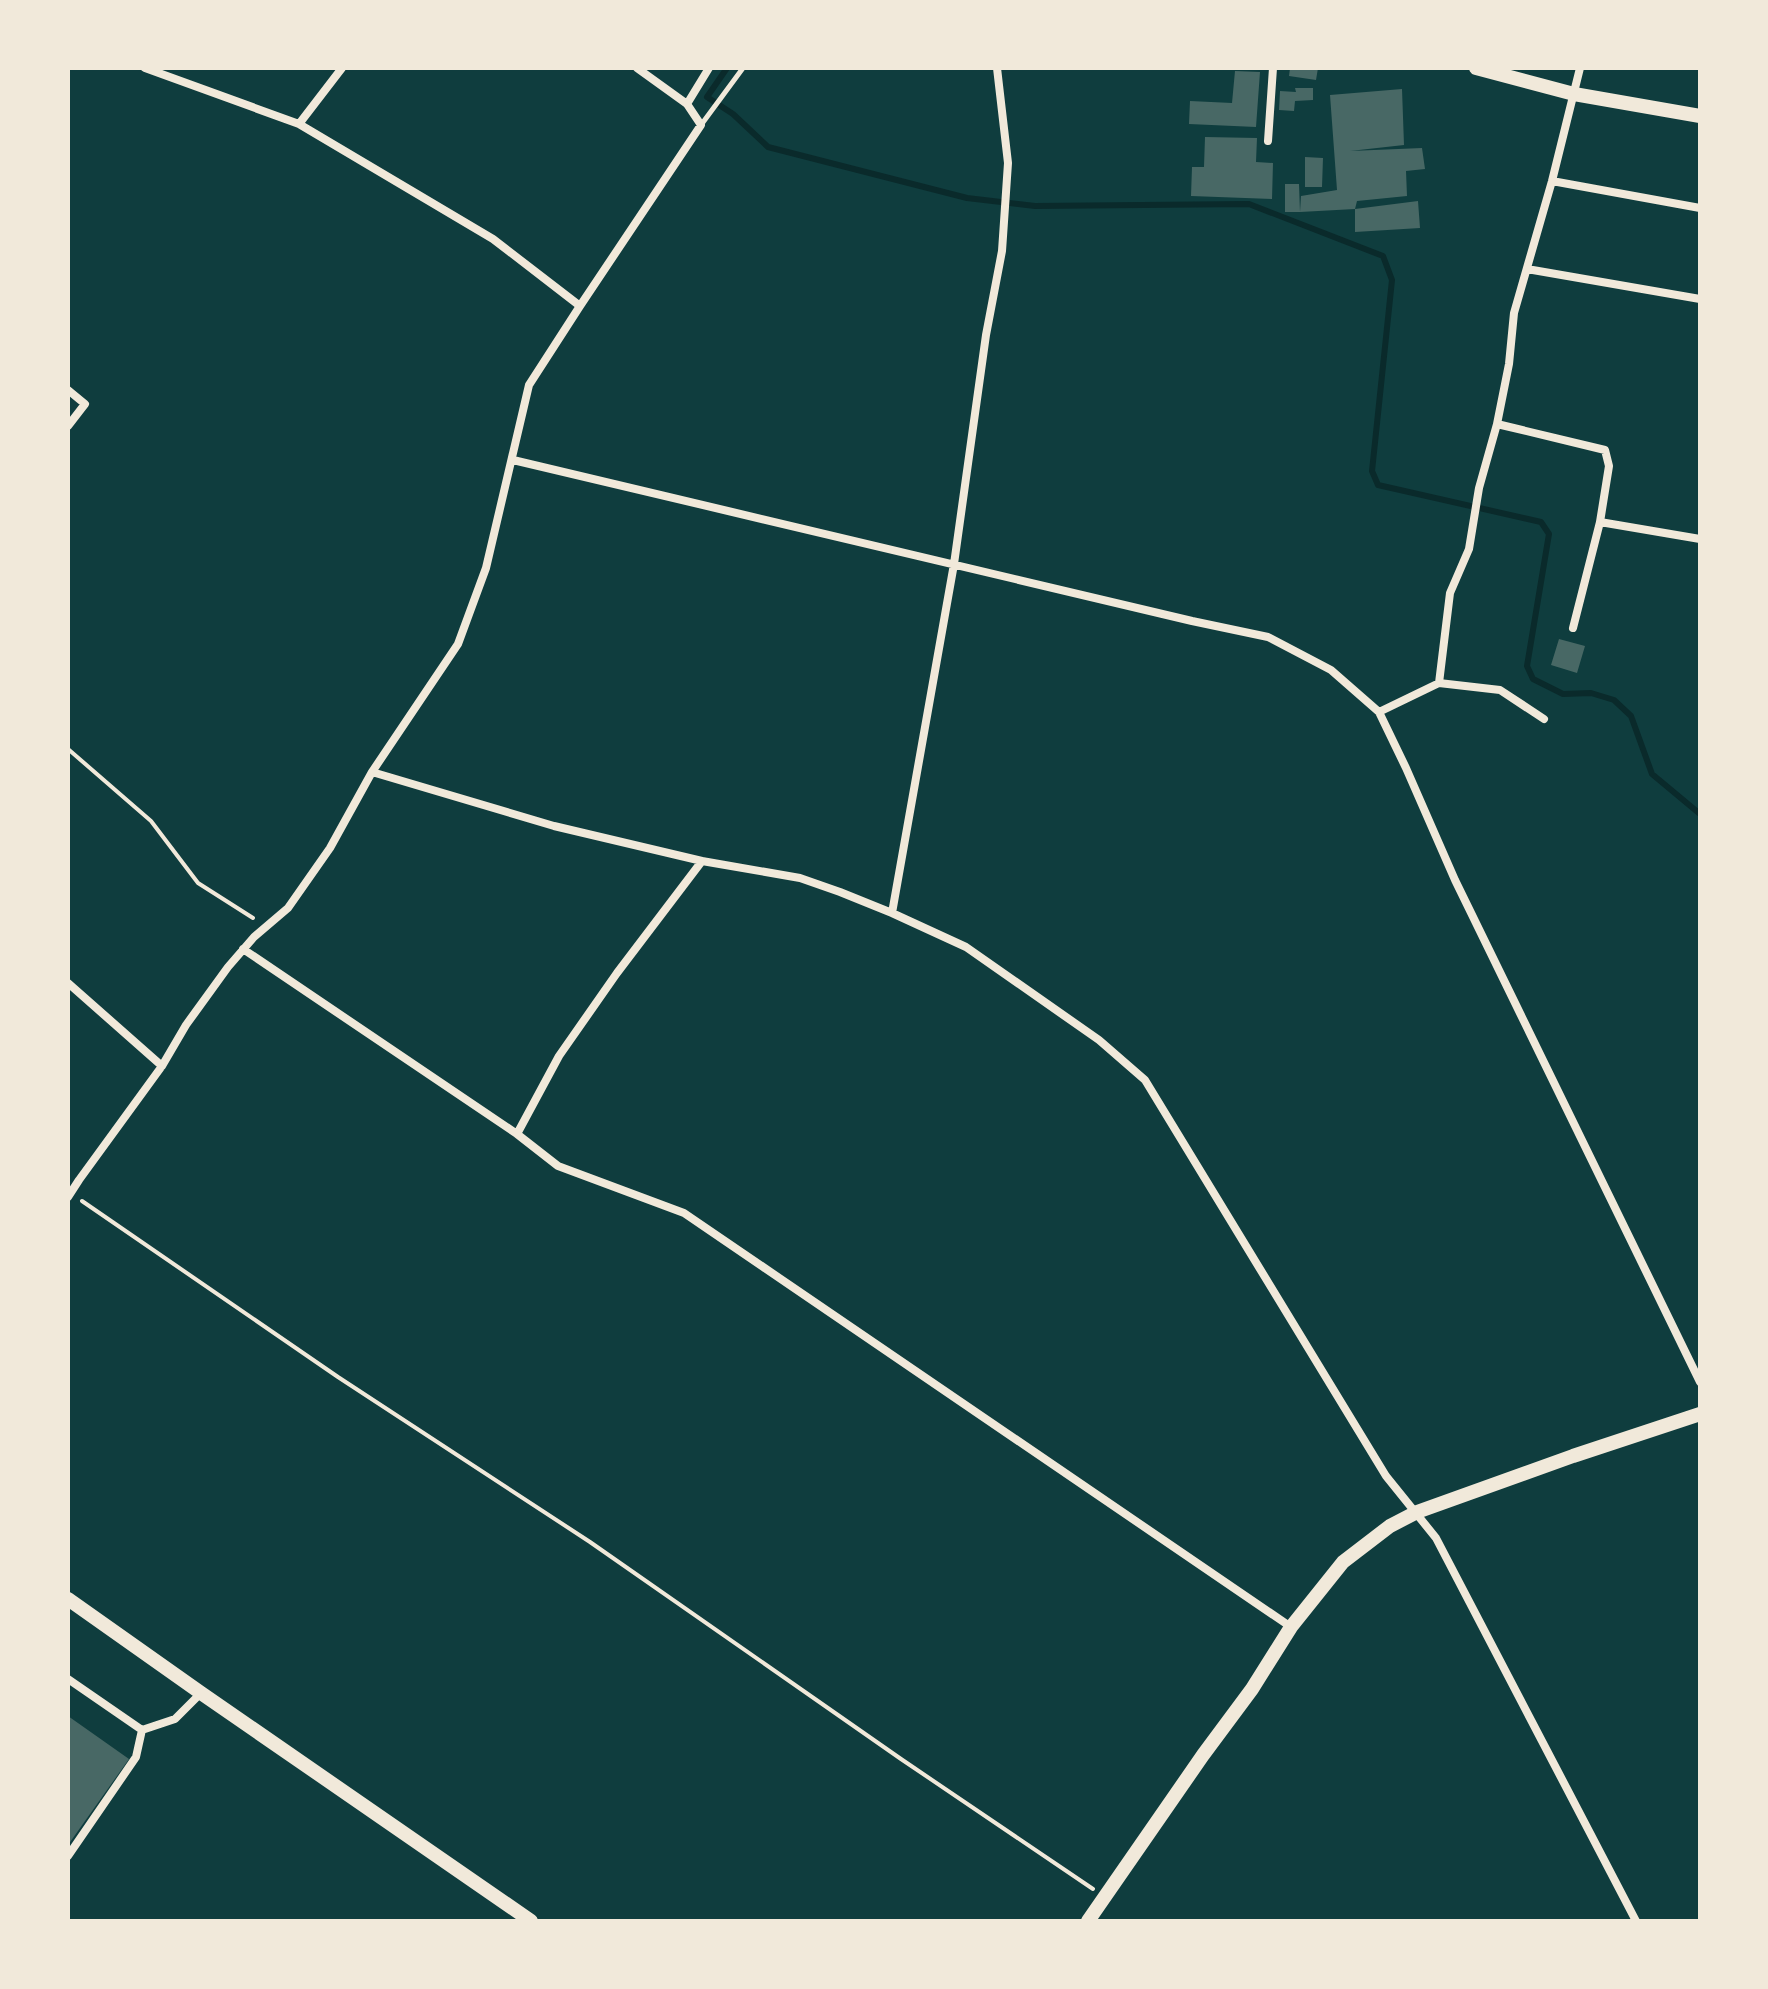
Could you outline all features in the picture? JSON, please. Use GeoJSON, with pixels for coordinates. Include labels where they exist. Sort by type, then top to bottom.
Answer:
{"type":"FeatureCollection","features":[{"type":"Feature","properties":{"kind":"street"},"geometry":{"type":"LineString","coordinates":[[145,68],[299,124],[493,239],[580,306]]}},
{"type":"Feature","properties":{"kind":"street"},"geometry":{"type":"LineString","coordinates":[[299,124],[342,68]]}},
{"type":"Feature","properties":{"kind":"street"},"geometry":{"type":"LineString","coordinates":[[69,1195],[162,1066],[186,1025],[228,967],[264,928],[288,908],[330,848],[372,772],[458,644],[486,568],[529,385],[701,125],[687,104],[637,68]]}},
{"type":"Feature","properties":{"kind":"street"},"geometry":{"type":"LineString","coordinates":[[687,104],[709,68]]}},
{"type":"Feature","properties":{"kind":"street"},"geometry":{"type":"LineString","coordinates":[[892,913],[954,564],[986,335],[1002,251],[1008,163],[997,68]]}},
{"type":"Feature","properties":{"kind":"street"},"geometry":{"type":"LineString","coordinates":[[1268,141],[1273,68]]}},
{"type":"Feature","properties":{"kind":"street"},"geometry":{"type":"LineString","coordinates":[[1476,68],[1574,94],[1700,116]]}},
{"type":"Feature","properties":{"kind":"street"},"geometry":{"type":"LineString","coordinates":[[1439,683],[1450,593],[1469,549],[1479,488],[1497,424],[1509,364],[1514,313],[1580,68]]}},
{"type":"Feature","properties":{"kind":"street"},"geometry":{"type":"LineString","coordinates":[[1552,181],[1700,208]]}},
{"type":"Feature","properties":{"kind":"street"},"geometry":{"type":"LineString","coordinates":[[1527,269],[1700,299]]}},
{"type":"Feature","properties":{"kind":"street"},"geometry":{"type":"LineString","coordinates":[[68,390],[85,404],[68,426]]}},
{"type":"Feature","properties":{"kind":"street"},"geometry":{"type":"LineString","coordinates":[[1497,424],[1605,450],[1609,466],[1600,522],[1573,628]]}},
{"type":"Feature","properties":{"kind":"street"},"geometry":{"type":"LineString","coordinates":[[513,460],[1268,637],[1331,670],[1379,712],[1455,880],[1700,1382]]}},
{"type":"Feature","properties":{"kind":"street"},"geometry":{"type":"LineString","coordinates":[[1600,522],[1700,539]]}},
{"type":"Feature","properties":{"kind":"street"},"geometry":{"type":"LineString","coordinates":[[1379,712],[1439,683],[1500,690],[1544,719]]}},
{"type":"Feature","properties":{"kind":"street"},"geometry":{"type":"LineString","coordinates":[[372,772],[554,826],[702,861],[800,878],[892,913],[966,947],[1099,1040],[1145,1080],[1386,1476],[1436,1538],[1636,1921]]}},
{"type":"Feature","properties":{"kind":"street"},"geometry":{"type":"LineString","coordinates":[[517,1134],[559,1056],[702,861]]}},
{"type":"Feature","properties":{"kind":"street"},"geometry":{"type":"LineString","coordinates":[[243,949],[517,1134],[558,1166],[684,1213],[1291,1627]]}},
{"type":"Feature","properties":{"kind":"street"},"geometry":{"type":"LineString","coordinates":[[68,983],[162,1066]]}},
{"type":"Feature","properties":{"kind":"street"},"geometry":{"type":"LineString","coordinates":[[1088,1921],[1252,1689],[1291,1627],[1343,1562],[1390,1526],[1417,1512],[1700,1414]]}},
{"type":"Feature","properties":{"kind":"street"},"geometry":{"type":"LineString","coordinates":[[68,1599],[531,1921]]}},
{"type":"Feature","properties":{"kind":"street"},"geometry":{"type":"LineString","coordinates":[[68,1679],[142,1730]]}},
{"type":"Feature","properties":{"kind":"street"},"geometry":{"type":"LineString","coordinates":[[142,1730],[175,1719],[201,1693]]}},
{"type":"Feature","properties":{"kind":"street"},"geometry":{"type":"LineString","coordinates":[[68,1856],[136,1757],[142,1730]]}},
{"type":"Feature","properties":{"kind":"lane"},"geometry":{"type":"LineString","coordinates":[[701,125],[743,68]]}},
{"type":"Feature","properties":{"kind":"path"},"geometry":{"type":"LineString","coordinates":[[68,749],[151,821],[198,883],[264,928]]}},
{"type":"Feature","properties":{"kind":"path"},"geometry":{"type":"LineString","coordinates":[[69,1195],[590,1542],[1105,1897]]}},
{"type":"Feature","properties":{"kind":"building"},"geometry":{"type":"Polygon","coordinates":[[[1290,68],[1318,68],[1316,80],[1289,76],[1290,68]]]}},
{"type":"Feature","properties":{"kind":"building"},"geometry":{"type":"Polygon","coordinates":[[[1235,71],[1260,72],[1256,127],[1189,124],[1190,101],[1232,103],[1235,71]]]}},
{"type":"Feature","properties":{"kind":"building"},"geometry":{"type":"Polygon","coordinates":[[[1295,88],[1313,88],[1313,100],[1295,101],[1294,111],[1279,110],[1280,91],[1296,92],[1295,88]]]}},
{"type":"Feature","properties":{"kind":"building"},"geometry":{"type":"Polygon","coordinates":[[[1402,89],[1404,145],[1350,151],[1422,148],[1425,169],[1406,171],[1407,196],[1357,201],[1355,209],[1300,212],[1301,196],[1337,190],[1330,95],[1402,89]]]}},
{"type":"Feature","properties":{"kind":"building"},"geometry":{"type":"Polygon","coordinates":[[[1205,137],[1257,138],[1256,162],[1273,163],[1272,199],[1191,196],[1192,167],[1204,167],[1205,137]]]}},
{"type":"Feature","properties":{"kind":"building"},"geometry":{"type":"Polygon","coordinates":[[[1305,157],[1323,158],[1322,187],[1305,187],[1305,157]]]}},
{"type":"Feature","properties":{"kind":"building"},"geometry":{"type":"Polygon","coordinates":[[[1285,184],[1299,184],[1300,212],[1285,212],[1285,184]]]}},
{"type":"Feature","properties":{"kind":"building"},"geometry":{"type":"Polygon","coordinates":[[[1418,201],[1420,228],[1355,232],[1355,209],[1418,201]]]}},
{"type":"Feature","properties":{"kind":"building"},"geometry":{"type":"Polygon","coordinates":[[[1559,639],[1585,646],[1577,673],[1551,665],[1559,639]]]}},
{"type":"Feature","properties":{"kind":"building"},"geometry":{"type":"Polygon","coordinates":[[[68,1716],[129,1759],[68,1845],[68,1716]]]}},
{"type":"Feature","properties":{"kind":"waterway"},"geometry":{"type":"LineString","coordinates":[[727,68],[707,97],[733,114],[768,147],[967,198],[1035,206],[1249,204],[1383,256],[1392,280],[1372,471],[1378,485],[1541,522],[1549,534],[1527,666],[1533,679],[1563,694],[1591,693],[1614,700],[1631,716],[1652,774],[1700,814]]}}]}
